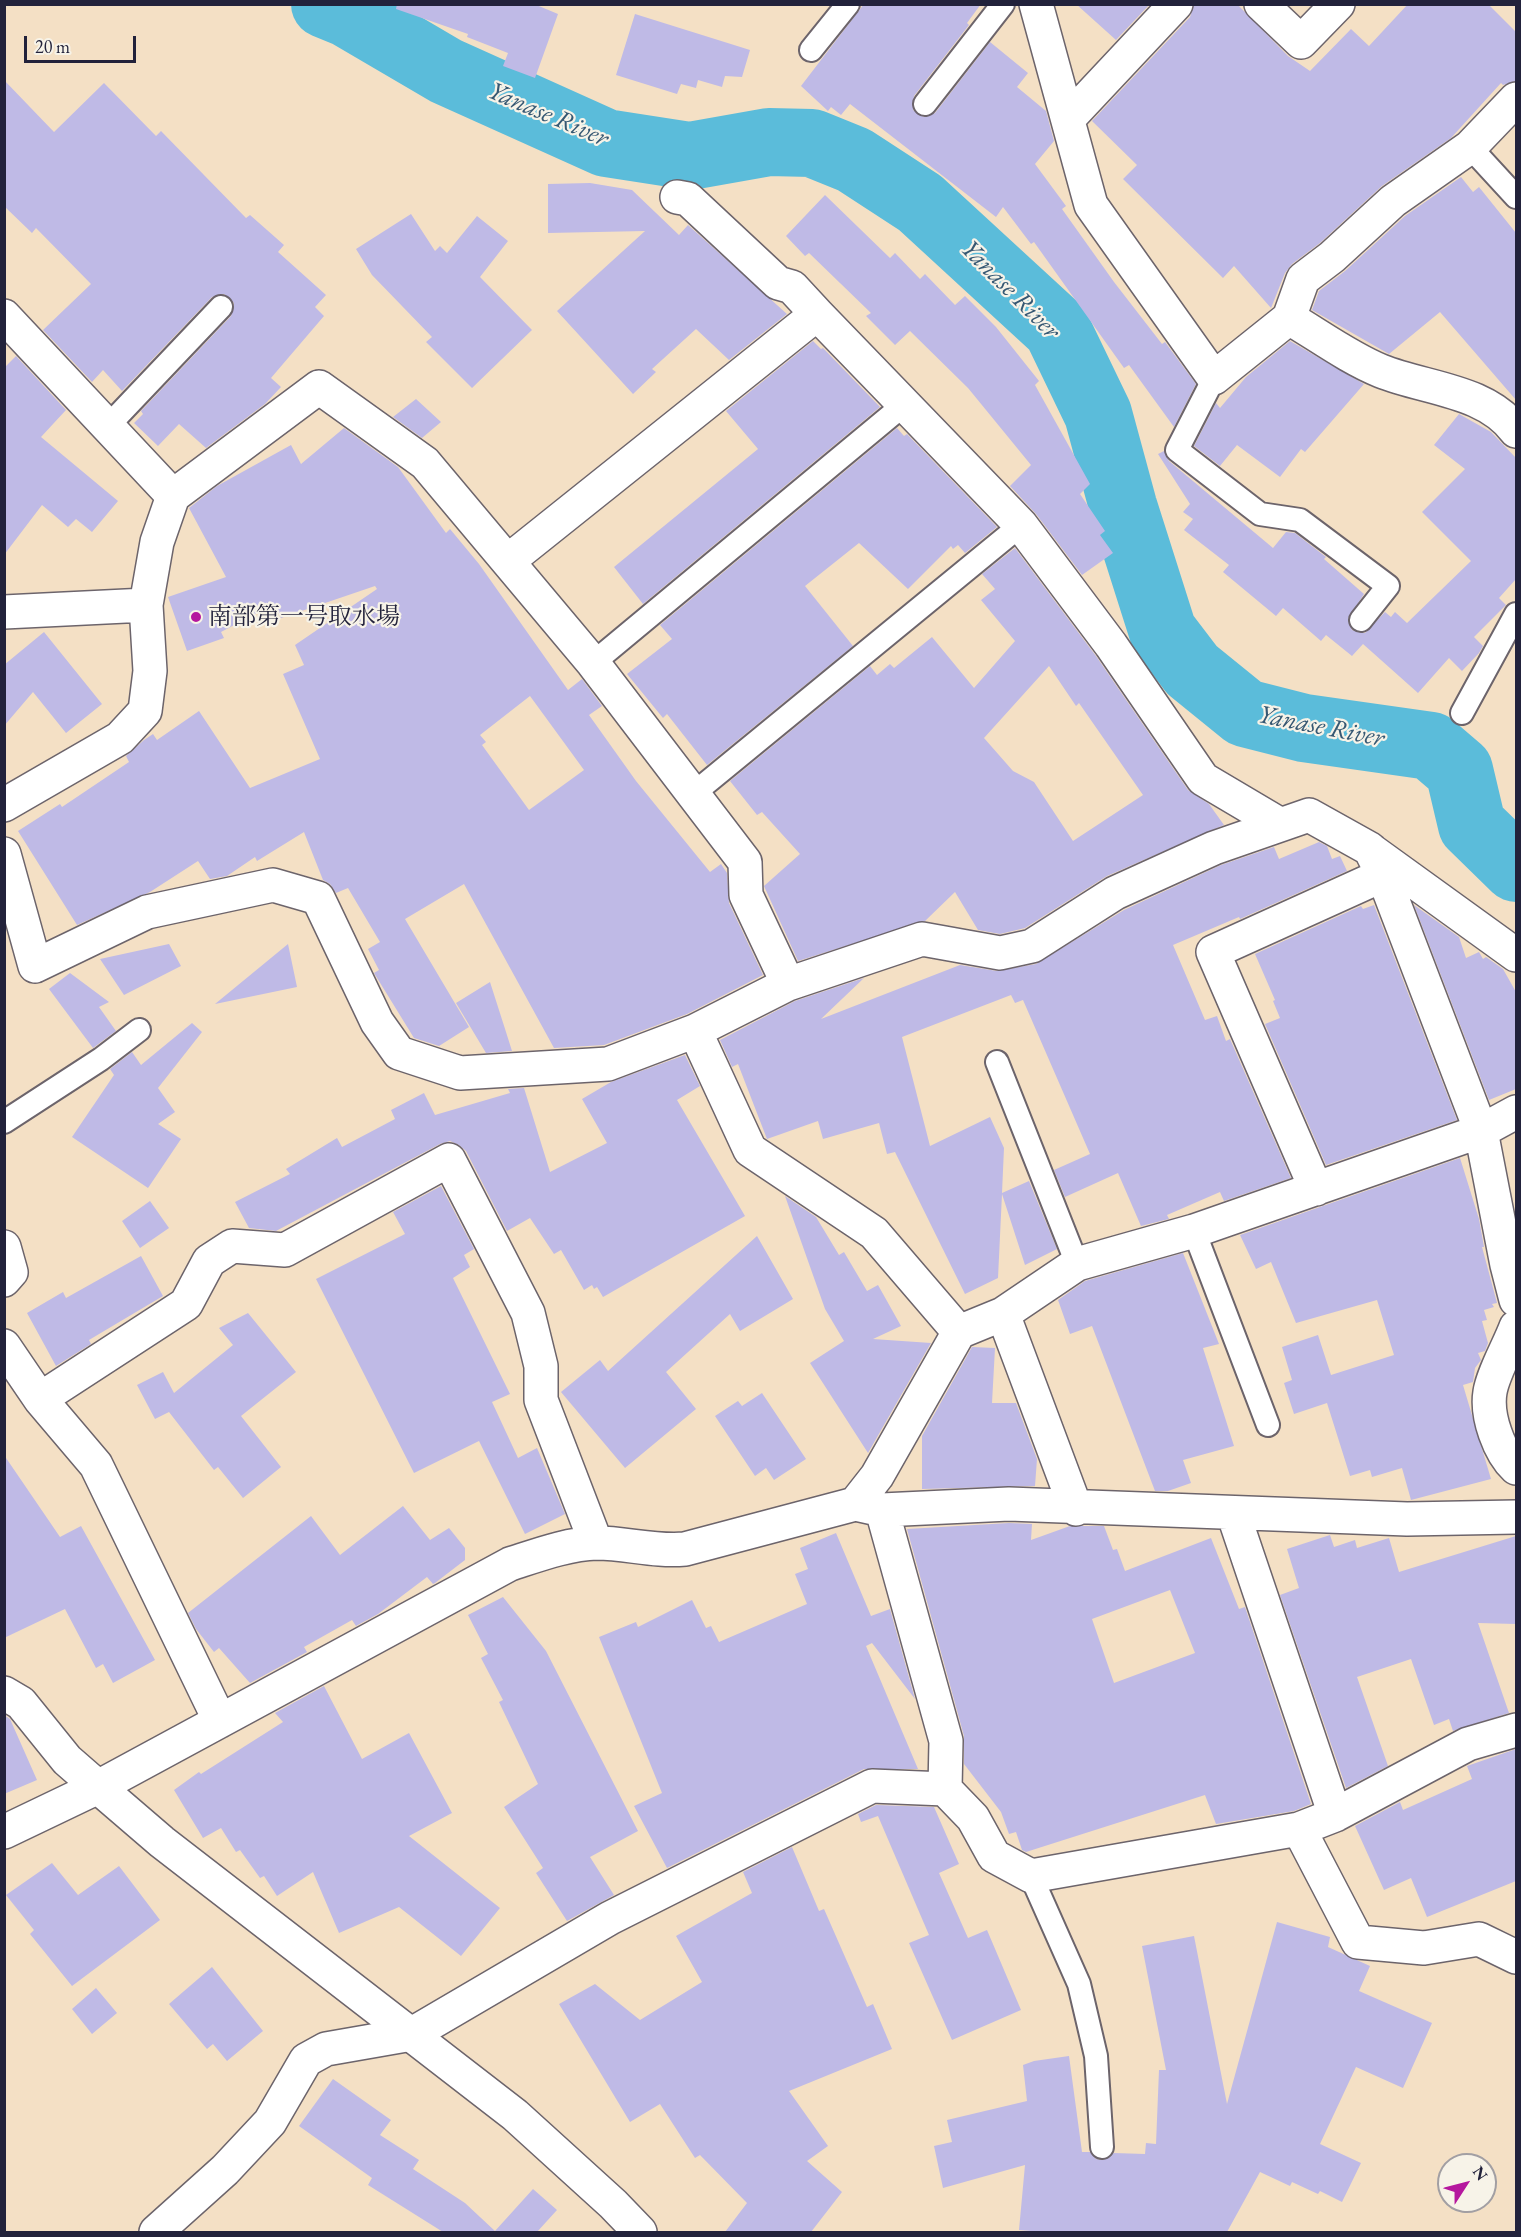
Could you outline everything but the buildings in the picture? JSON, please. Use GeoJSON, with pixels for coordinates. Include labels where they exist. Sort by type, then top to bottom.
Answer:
{"type":"FeatureCollection","features":[{"type":"Feature","properties":{"kind":"street"},"geometry":{"type":"LineString","coordinates":[[1036,4],[1091,205],[1214,378],[1289,318],[1303,279],[1332,257],[1393,201],[1470,147],[1516,99]]}},
{"type":"Feature","properties":{"kind":"street"},"geometry":{"type":"LineString","coordinates":[[1069,118],[1176,4]]}},
{"type":"Feature","properties":{"kind":"street"},"geometry":{"type":"LineString","coordinates":[[1261,4],[1301,42],[1338,4]]}},
{"type":"Feature","properties":{"kind":"street"},"geometry":{"type":"LineString","coordinates":[[677,197],[688,199],[778,283],[792,286],[906,403],[1021,525],[1111,645],[1203,778],[1278,824]]}},
{"type":"Feature","properties":{"kind":"street"},"geometry":{"type":"LineString","coordinates":[[508,561],[817,314]]}},
{"type":"Feature","properties":{"kind":"street"},"geometry":{"type":"LineString","coordinates":[[4,316],[173,496]]}},
{"type":"Feature","properties":{"kind":"street"},"geometry":{"type":"LineString","coordinates":[[1289,318],[1380,371],[1449,390],[1504,415],[1516,431]]}},
{"type":"Feature","properties":{"kind":"street"},"geometry":{"type":"LineString","coordinates":[[4,805],[120,738],[145,711],[150,671],[146,605],[157,542],[173,496],[319,387],[424,463],[593,663],[745,862],[746,895],[788,984]]}},
{"type":"Feature","properties":{"kind":"street"},"geometry":{"type":"LineString","coordinates":[[4,612],[146,605]]}},
{"type":"Feature","properties":{"kind":"street"},"geometry":{"type":"LineString","coordinates":[[4,854],[35,966],[147,912],[273,885],[318,897],[377,1022],[399,1053],[460,1073],[608,1064],[695,1031],[788,984],[922,939],[1000,952],[1032,946],[1115,893],[1214,848],[1309,815],[1516,955]]}},
{"type":"Feature","properties":{"kind":"street"},"geometry":{"type":"LineString","coordinates":[[1377,862],[1481,1131],[1516,1300]]}},
{"type":"Feature","properties":{"kind":"street"},"geometry":{"type":"LineString","coordinates":[[1316,1189],[1214,952],[1377,862]]}},
{"type":"Feature","properties":{"kind":"street"},"geometry":{"type":"LineString","coordinates":[[695,1031],[750,1150],[874,1233],[959,1332]]}},
{"type":"Feature","properties":{"kind":"street"},"geometry":{"type":"LineString","coordinates":[[945,1789],[946,1742],[869,1507],[877,1476],[959,1332],[1003,1314],[1077,1264],[1194,1232],[1481,1131],[1516,1112]]}},
{"type":"Feature","properties":{"kind":"street"},"geometry":{"type":"LineString","coordinates":[[40,1400],[186,1304],[209,1260],[232,1246],[285,1250],[449,1160],[528,1313],[541,1366],[541,1400],[596,1543]]}},
{"type":"Feature","properties":{"kind":"street"},"geometry":{"type":"LineString","coordinates":[[4,1247],[11,1272],[4,1280]]}},
{"type":"Feature","properties":{"kind":"street"},"geometry":{"type":"LineString","coordinates":[[1003,1314],[1076,1509]]}},
{"type":"Feature","properties":{"kind":"street"},"geometry":{"type":"LineString","coordinates":[[1516,1327],[1490,1392],[1493,1424],[1507,1460],[1516,1468]]}},
{"type":"Feature","properties":{"kind":"street"},"geometry":{"type":"LineString","coordinates":[[4,1346],[40,1400],[96,1465],[220,1721]]}},
{"type":"Feature","properties":{"kind":"street"},"geometry":{"type":"LineString","coordinates":[[4,1832],[98,1787],[510,1564],[553,1550],[596,1543],[664,1551],[685,1549],[869,1507],[1009,1504],[1076,1509],[1407,1519],[1516,1517]]}},
{"type":"Feature","properties":{"kind":"street"},"geometry":{"type":"LineString","coordinates":[[1233,1513],[1335,1815]]}},
{"type":"Feature","properties":{"kind":"street"},"geometry":{"type":"LineString","coordinates":[[4,1693],[21,1703],[67,1760],[162,1842],[515,2115],[613,2204],[640,2232]]}},
{"type":"Feature","properties":{"kind":"street"},"geometry":{"type":"LineString","coordinates":[[156,2232],[225,2170],[270,2122],[306,2060],[326,2049],[412,2034],[609,1918],[872,1786],[945,1789],[973,1818],[994,1856],[1031,1876],[1299,1828],[1335,1815],[1468,1744],[1516,1730]]}},
{"type":"Feature","properties":{"kind":"street"},"geometry":{"type":"LineString","coordinates":[[1299,1828],[1358,1942],[1424,1948],[1479,1939],[1516,1957]]}},
{"type":"Feature","properties":{"kind":"lane"},"geometry":{"type":"LineString","coordinates":[[811,50],[848,4]]}},
{"type":"Feature","properties":{"kind":"lane"},"geometry":{"type":"LineString","coordinates":[[925,104],[1003,4]]}},
{"type":"Feature","properties":{"kind":"lane"},"geometry":{"type":"LineString","coordinates":[[1470,147],[1516,197]]}},
{"type":"Feature","properties":{"kind":"lane"},"geometry":{"type":"LineString","coordinates":[[108,426],[221,307]]}},
{"type":"Feature","properties":{"kind":"lane"},"geometry":{"type":"LineString","coordinates":[[1214,378],[1177,450],[1260,514],[1300,520],[1388,586],[1362,620]]}},
{"type":"Feature","properties":{"kind":"lane"},"geometry":{"type":"LineString","coordinates":[[593,663],[906,403]]}},
{"type":"Feature","properties":{"kind":"lane"},"geometry":{"type":"LineString","coordinates":[[693,794],[1021,525]]}},
{"type":"Feature","properties":{"kind":"lane"},"geometry":{"type":"LineString","coordinates":[[1462,713],[1516,614]]}},
{"type":"Feature","properties":{"kind":"lane"},"geometry":{"type":"LineString","coordinates":[[4,1122],[101,1059],[139,1030]]}},
{"type":"Feature","properties":{"kind":"lane"},"geometry":{"type":"LineString","coordinates":[[997,1062],[1077,1264]]}},
{"type":"Feature","properties":{"kind":"lane"},"geometry":{"type":"LineString","coordinates":[[1194,1232],[1268,1425]]}},
{"type":"Feature","properties":{"kind":"lane"},"geometry":{"type":"LineString","coordinates":[[1031,1876],[1079,1984],[1096,2056],[1102,2147]]}},
{"type":"Feature","properties":{"kind":"waterway","name":"Yanase River"},"geometry":{"type":"LineString","coordinates":[[325,4],[347,13],[446,71],[606,143],[690,156],[769,142],[812,143],[854,160],[920,203],[1057,329],[1098,414],[1123,506],[1163,632],[1192,670],[1245,713],[1304,728],[1431,746],[1459,770],[1472,825],[1516,868]]}},
{"type":"Feature","properties":{"kind":"place","name":"南部第一号取水場"},"geometry":{"type":"Point","coordinates":[196,617]}}]}
